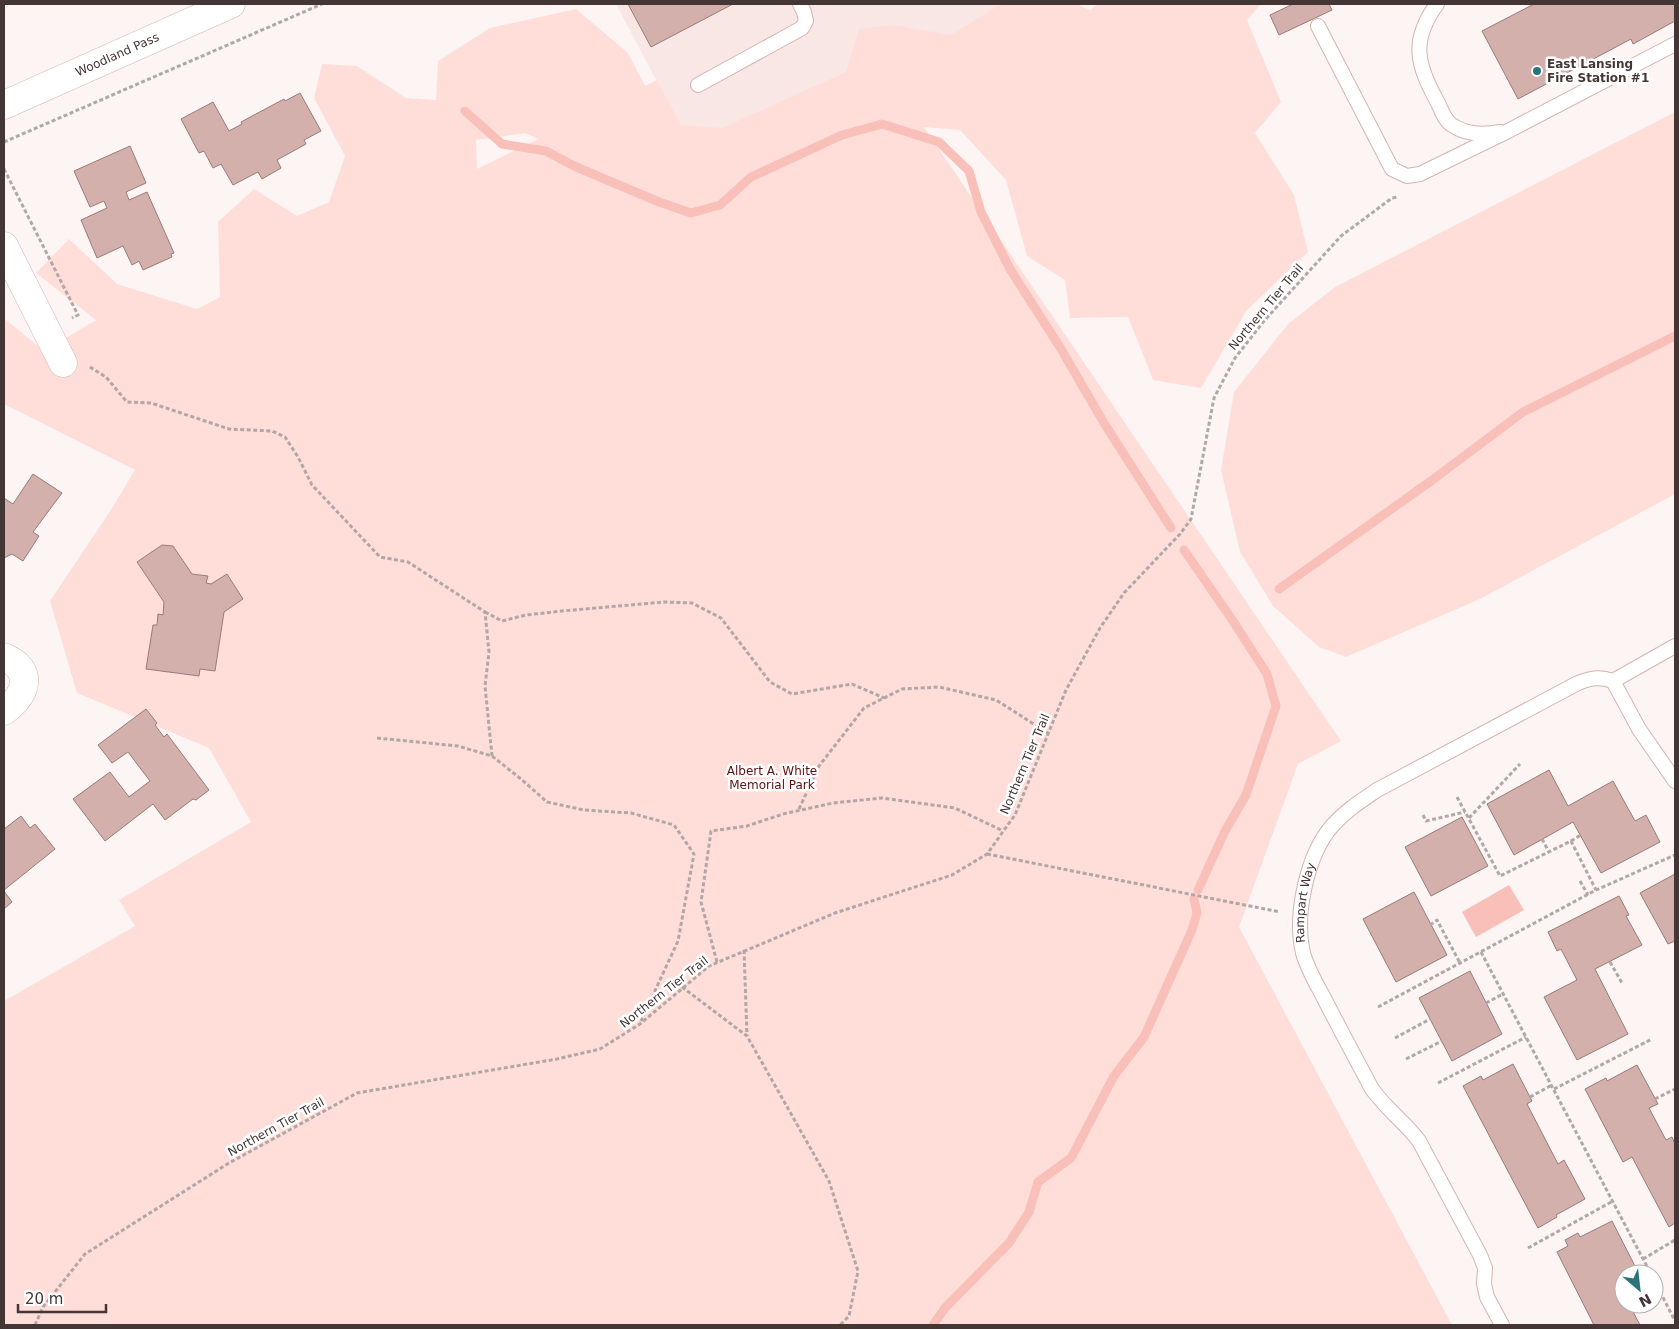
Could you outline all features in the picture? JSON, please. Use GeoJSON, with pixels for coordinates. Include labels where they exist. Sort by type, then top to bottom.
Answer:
{"type":"FeatureCollection","features":[{"type":"Feature","properties":{"kind":"street","name":"Woodland Pass"},"geometry":{"type":"LineString","coordinates":[[4,105],[231,4]]}},
{"type":"Feature","properties":{"kind":"street"},"geometry":{"type":"LineString","coordinates":[[4,246],[63,363]]}},
{"type":"Feature","properties":{"kind":"street"},"geometry":{"type":"LineString","coordinates":[[4,657],[17,665],[24,674],[25,688],[14,704],[4,711]]}},
{"type":"Feature","properties":{"kind":"lane"},"geometry":{"type":"LineString","coordinates":[[698,84],[802,28],[806,21],[800,4]]}},
{"type":"Feature","properties":{"kind":"lane"},"geometry":{"type":"LineString","coordinates":[[1437,4],[1427,17],[1419,41],[1420,60],[1426,82],[1450,124],[1467,133],[1486,134],[1508,131]]}},
{"type":"Feature","properties":{"kind":"lane"},"geometry":{"type":"LineString","coordinates":[[1318,26],[1392,169],[1407,176],[1420,174],[1508,131],[1675,44]]}},
{"type":"Feature","properties":{"kind":"lane"},"geometry":{"type":"LineString","coordinates":[[1675,646],[1613,681],[1639,729],[1675,781]]}},
{"type":"Feature","properties":{"kind":"lane","name":"Rampart Way"},"geometry":{"type":"LineString","coordinates":[[1502,1325],[1487,1297],[1484,1284],[1485,1268],[1480,1255],[1410,1129],[1381,1102],[1372,1089],[1308,966],[1301,941],[1299,916],[1305,885],[1314,857],[1331,827],[1352,807],[1377,790],[1576,684],[1590,678],[1602,677],[1613,681]]}},
{"type":"Feature","properties":{"kind":"path"},"geometry":{"type":"LineString","coordinates":[[4,142],[322,4]]}},
{"type":"Feature","properties":{"kind":"path"},"geometry":{"type":"LineString","coordinates":[[4,169],[78,315],[46,330]]}},
{"type":"Feature","properties":{"kind":"path","name":"Northern Tier Trail"},"geometry":{"type":"LineString","coordinates":[[35,1325],[43,1307],[85,1254],[229,1163],[357,1093],[557,1059],[600,1049],[640,1024],[709,966],[835,913],[952,875],[987,854],[1014,815],[1066,690],[1100,628],[1124,593],[1180,534],[1191,519],[1214,398],[1235,358],[1264,321],[1341,236],[1392,198],[1406,196]]}},
{"type":"Feature","properties":{"kind":"path"},"geometry":{"type":"LineString","coordinates":[[63,363],[74,356],[106,377],[127,402],[151,403],[229,429],[272,431],[285,437],[298,457],[312,485],[380,557],[408,562],[502,621],[562,611],[664,602],[692,603],[721,618],[770,682],[792,694],[852,684],[884,698]]}},
{"type":"Feature","properties":{"kind":"path"},"geometry":{"type":"LineString","coordinates":[[485,612],[489,652],[485,686],[492,756]]}},
{"type":"Feature","properties":{"kind":"path"},"geometry":{"type":"LineString","coordinates":[[799,810],[819,766],[864,708],[902,689],[939,687],[996,700],[1048,733]]}},
{"type":"Feature","properties":{"kind":"path"},"geometry":{"type":"LineString","coordinates":[[377,738],[458,746],[492,756],[522,779],[547,802],[584,810],[631,813],[674,825],[694,854],[678,941],[640,1024]]}},
{"type":"Feature","properties":{"kind":"path"},"geometry":{"type":"LineString","coordinates":[[1468,818],[1520,764]]}},
{"type":"Feature","properties":{"kind":"path"},"geometry":{"type":"LineString","coordinates":[[1457,797],[1500,876],[1581,835]]}},
{"type":"Feature","properties":{"kind":"path"},"geometry":{"type":"LineString","coordinates":[[717,962],[701,902],[711,831],[748,826],[783,814],[833,803],[882,798],[955,808],[1004,831]]}},
{"type":"Feature","properties":{"kind":"path"},"geometry":{"type":"LineString","coordinates":[[1423,815],[1426,821],[1465,812]]}},
{"type":"Feature","properties":{"kind":"path"},"geometry":{"type":"LineString","coordinates":[[1542,839],[1548,852]]}},
{"type":"Feature","properties":{"kind":"path"},"geometry":{"type":"LineString","coordinates":[[1571,841],[1596,890]]}},
{"type":"Feature","properties":{"kind":"path"},"geometry":{"type":"LineString","coordinates":[[987,854],[1299,916]]}},
{"type":"Feature","properties":{"kind":"path"},"geometry":{"type":"LineString","coordinates":[[1378,1007],[1596,890],[1675,855]]}},
{"type":"Feature","properties":{"kind":"path"},"geometry":{"type":"LineString","coordinates":[[1580,881],[1588,895]]}},
{"type":"Feature","properties":{"kind":"path"},"geometry":{"type":"LineString","coordinates":[[1430,924],[1438,920],[1460,963]]}},
{"type":"Feature","properties":{"kind":"path"},"geometry":{"type":"LineString","coordinates":[[744,950],[747,1036]]}},
{"type":"Feature","properties":{"kind":"path"},"geometry":{"type":"LineString","coordinates":[[1481,952],[1646,1264]]}},
{"type":"Feature","properties":{"kind":"path"},"geometry":{"type":"LineString","coordinates":[[1610,962],[1622,983]]}},
{"type":"Feature","properties":{"kind":"path"},"geometry":{"type":"LineString","coordinates":[[682,987],[747,1036],[829,1181],[858,1271],[849,1316],[840,1325]]}},
{"type":"Feature","properties":{"kind":"path"},"geometry":{"type":"LineString","coordinates":[[1486,1003],[1503,994]]}},
{"type":"Feature","properties":{"kind":"path"},"geometry":{"type":"LineString","coordinates":[[1395,1038],[1430,1019]]}},
{"type":"Feature","properties":{"kind":"path"},"geometry":{"type":"LineString","coordinates":[[1438,1083],[1526,1036]]}},
{"type":"Feature","properties":{"kind":"path"},"geometry":{"type":"LineString","coordinates":[[1530,1097],[1652,1039]]}},
{"type":"Feature","properties":{"kind":"path"},"geometry":{"type":"LineString","coordinates":[[1406,1059],[1442,1041]]}},
{"type":"Feature","properties":{"kind":"path"},"geometry":{"type":"LineString","coordinates":[[1655,1099],[1675,1088]]}},
{"type":"Feature","properties":{"kind":"path"},"geometry":{"type":"LineString","coordinates":[[1528,1248],[1613,1201]]}},
{"type":"Feature","properties":{"kind":"path"},"geometry":{"type":"LineString","coordinates":[[1643,1259],[1675,1240]]}},
{"type":"Feature","properties":{"kind":"path"},"geometry":{"type":"LineString","coordinates":[[1664,1300],[1675,1321]]}},
{"type":"Feature","properties":{"kind":"shaded area"},"geometry":{"type":"Polygon","coordinates":[[[616,4],[1035,4],[709,180],[616,4]]]}},
{"type":"Feature","properties":{"kind":"shaded area"},"geometry":{"type":"Polygon","coordinates":[[[1509,885],[1524,910],[1476,937],[1462,912],[1509,885]]]}},
{"type":"Feature","properties":{"kind":"green space","name":"Albert A. White Memorial Park"},"geometry":{"type":"Polygon","coordinates":[[[1001,4],[1076,4],[1090,10],[1097,4],[1261,4],[1247,20],[1281,102],[1255,133],[1294,195],[1308,252],[1247,310],[1201,388],[1153,380],[1128,317],[1070,318],[1065,280],[1027,256],[1006,180],[960,130],[924,127],[1341,741],[1298,764],[1239,927],[1452,1325],[4,1325],[4,1001],[135,926],[119,900],[251,822],[209,748],[77,693],[50,601],[109,513],[135,470],[4,404],[4,318],[44,351],[96,320],[36,273],[69,239],[117,284],[197,309],[220,297],[218,222],[254,189],[297,216],[329,202],[345,156],[314,98],[322,64],[357,66],[406,98],[436,100],[438,61],[490,28],[576,9],[628,53],[645,86],[657,80],[681,125],[722,128],[846,72],[859,29],[893,25],[951,35],[1001,4]],[[525,133],[476,140],[477,169],[538,139],[525,133]]]}},
{"type":"Feature","properties":{"kind":"green space"},"geometry":{"type":"Polygon","coordinates":[[[1675,112],[1675,494],[1480,599],[1346,657],[1319,647],[1273,606],[1240,552],[1221,470],[1234,392],[1288,324],[1335,287],[1675,112]]]}},
{"type":"Feature","properties":{"kind":"building"},"geometry":{"type":"Polygon","coordinates":[[[628,4],[733,4],[651,47],[628,4]]]}},
{"type":"Feature","properties":{"kind":"building"},"geometry":{"type":"Polygon","coordinates":[[[1293,4],[1329,4],[1332,10],[1279,35],[1270,15],[1293,4]]]}},
{"type":"Feature","properties":{"kind":"building","name":"East Lansing Fire Station #1"},"geometry":{"type":"Polygon","coordinates":[[[1534,4],[1675,4],[1675,21],[1633,44],[1631,39],[1518,99],[1482,31],[1534,4]]]}},
{"type":"Feature","properties":{"kind":"building"},"geometry":{"type":"Polygon","coordinates":[[[300,93],[321,131],[304,140],[306,144],[277,160],[281,168],[262,179],[258,172],[233,185],[221,164],[213,168],[204,151],[199,153],[181,119],[213,102],[229,131],[242,124],[241,122],[284,99],[285,101],[300,93]]]}},
{"type":"Feature","properties":{"kind":"building"},"geometry":{"type":"Polygon","coordinates":[[[130,146],[146,183],[126,192],[129,200],[147,192],[174,253],[171,254],[172,257],[143,270],[139,261],[132,265],[123,246],[97,258],[81,220],[107,208],[104,201],[90,207],[74,171],[130,146]]]}},
{"type":"Feature","properties":{"kind":"building"},"geometry":{"type":"Polygon","coordinates":[[[33,474],[62,493],[33,532],[39,536],[23,561],[12,554],[4,558],[4,498],[13,504],[33,474]]]}},
{"type":"Feature","properties":{"kind":"building"},"geometry":{"type":"Polygon","coordinates":[[[162,545],[173,546],[192,574],[208,576],[206,583],[211,584],[227,574],[243,599],[224,612],[215,671],[200,669],[199,676],[146,669],[153,625],[157,625],[158,614],[163,615],[164,602],[137,562],[162,545]]]}},
{"type":"Feature","properties":{"kind":"building"},"geometry":{"type":"Polygon","coordinates":[[[146,709],[157,723],[155,725],[164,737],[167,734],[209,790],[196,800],[193,799],[165,820],[153,804],[105,841],[73,799],[110,772],[129,797],[150,781],[128,752],[112,763],[98,745],[146,709]]]}},
{"type":"Feature","properties":{"kind":"building"},"geometry":{"type":"Polygon","coordinates":[[[1549,770],[1568,806],[1613,781],[1635,821],[1646,815],[1660,842],[1601,873],[1573,822],[1514,855],[1487,804],[1549,770]]]}},
{"type":"Feature","properties":{"kind":"building"},"geometry":{"type":"Polygon","coordinates":[[[21,816],[30,828],[35,824],[55,849],[4,890],[4,829],[21,816]]]}},
{"type":"Feature","properties":{"kind":"building"},"geometry":{"type":"Polygon","coordinates":[[[1462,817],[1488,866],[1431,896],[1405,847],[1462,817]]]}},
{"type":"Feature","properties":{"kind":"building"},"geometry":{"type":"Polygon","coordinates":[[[1675,874],[1675,941],[1668,944],[1640,893],[1675,874]]]}},
{"type":"Feature","properties":{"kind":"building"},"geometry":{"type":"Polygon","coordinates":[[[4,891],[12,902],[4,909],[4,891]]]}},
{"type":"Feature","properties":{"kind":"building"},"geometry":{"type":"Polygon","coordinates":[[[1414,892],[1447,955],[1396,982],[1363,919],[1414,892]]]}},
{"type":"Feature","properties":{"kind":"building"},"geometry":{"type":"Polygon","coordinates":[[[1619,896],[1629,915],[1626,916],[1642,945],[1595,969],[1628,1034],[1577,1060],[1544,997],[1577,980],[1561,949],[1557,951],[1548,932],[1619,896]]]}},
{"type":"Feature","properties":{"kind":"building"},"geometry":{"type":"Polygon","coordinates":[[[1470,971],[1502,1034],[1452,1061],[1419,998],[1470,971]]]}},
{"type":"Feature","properties":{"kind":"building"},"geometry":{"type":"Polygon","coordinates":[[[1513,1064],[1532,1101],[1527,1104],[1558,1164],[1564,1160],[1585,1199],[1556,1215],[1557,1217],[1538,1228],[1463,1086],[1481,1076],[1483,1080],[1513,1064]]]}},
{"type":"Feature","properties":{"kind":"building"},"geometry":{"type":"Polygon","coordinates":[[[1637,1065],[1658,1104],[1649,1108],[1666,1140],[1672,1137],[1675,1144],[1675,1223],[1669,1227],[1632,1157],[1623,1162],[1585,1089],[1606,1078],[1607,1081],[1637,1065]]]}},
{"type":"Feature","properties":{"kind":"building"},"geometry":{"type":"Polygon","coordinates":[[[1612,1221],[1634,1264],[1614,1264],[1614,1314],[1634,1314],[1640,1325],[1594,1325],[1557,1252],[1568,1246],[1565,1240],[1578,1233],[1580,1237],[1612,1221]]]}},
{"type":"Feature","properties":{"kind":"waterway"},"geometry":{"type":"LineString","coordinates":[[465,111],[502,144],[546,151],[574,166],[659,202],[691,213],[720,205],[751,177],[842,135],[882,124],[939,142],[969,171],[981,212],[1010,269],[1171,528]]}},
{"type":"Feature","properties":{"kind":"waterway"},"geometry":{"type":"LineString","coordinates":[[1279,589],[1431,481],[1523,412],[1675,336]]}},
{"type":"Feature","properties":{"kind":"waterway"},"geometry":{"type":"LineString","coordinates":[[1184,550],[1267,674],[1276,706],[1246,795],[1225,831],[1198,890]]}},
{"type":"Feature","properties":{"kind":"waterway"},"geometry":{"type":"LineString","coordinates":[[933,1325],[945,1308],[1009,1243],[1029,1212],[1038,1182],[1071,1158],[1114,1076],[1144,1037],[1192,930],[1197,913],[1194,899]]}},
{"type":"Feature","properties":{"kind":"place","name":"East Lansing Fire Station #1"},"geometry":{"type":"Point","coordinates":[1537,71]}}]}
